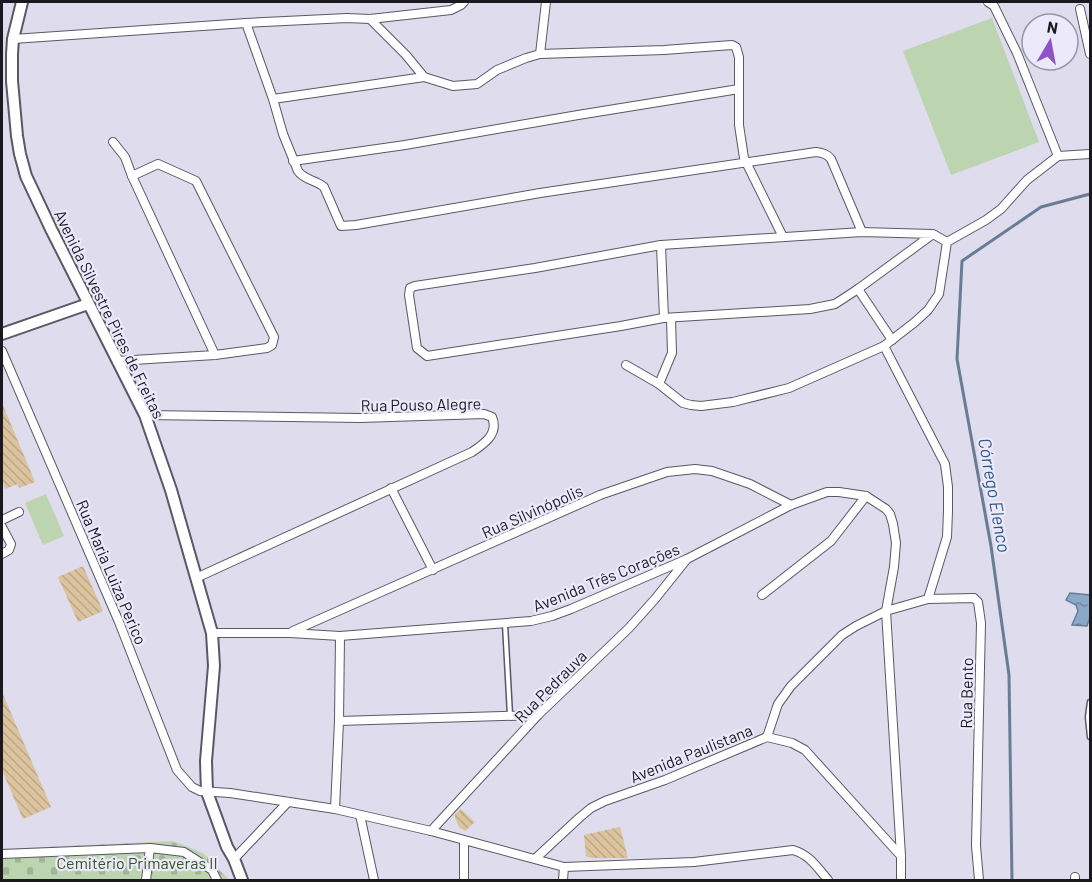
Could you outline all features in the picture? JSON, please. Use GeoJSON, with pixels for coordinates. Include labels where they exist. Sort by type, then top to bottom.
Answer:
{"type":"FeatureCollection","features":[{"type":"Feature","properties":{"kind":"main road","name":"Avenida Silvestre Pires de Freitas"},"geometry":{"type":"LineString","coordinates":[[22,2],[13,39],[12,81],[20,154],[33,193],[146,415],[171,490],[212,633],[214,666],[206,761],[207,792],[242,880]]}},
{"type":"Feature","properties":{"kind":"main road"},"geometry":{"type":"LineString","coordinates":[[2,334],[88,304]]}},
{"type":"Feature","properties":{"kind":"street"},"geometry":{"type":"LineString","coordinates":[[13,39],[246,23],[370,19],[451,10],[464,2]]}},
{"type":"Feature","properties":{"kind":"street"},"geometry":{"type":"LineString","coordinates":[[540,54],[546,2]]}},
{"type":"Feature","properties":{"kind":"street"},"geometry":{"type":"LineString","coordinates":[[988,2],[994,6],[1017,53],[1058,156]]}},
{"type":"Feature","properties":{"kind":"street"},"geometry":{"type":"LineString","coordinates":[[1080,9],[1087,23],[1090,54]]}},
{"type":"Feature","properties":{"kind":"street"},"geometry":{"type":"LineString","coordinates":[[370,19],[424,77]]}},
{"type":"Feature","properties":{"kind":"street"},"geometry":{"type":"LineString","coordinates":[[246,23],[293,161],[301,176],[324,187],[342,226],[540,193],[816,152],[828,156],[862,232]]}},
{"type":"Feature","properties":{"kind":"street"},"geometry":{"type":"LineString","coordinates":[[273,99],[424,77],[453,86],[477,84],[498,70],[540,54],[664,50],[732,45],[736,47],[739,57],[739,125],[744,158],[783,237]]}},
{"type":"Feature","properties":{"kind":"street"},"geometry":{"type":"LineString","coordinates":[[293,161],[405,146],[578,115],[739,90]]}},
{"type":"Feature","properties":{"kind":"street"},"geometry":{"type":"LineString","coordinates":[[113,142],[125,157],[214,355]]}},
{"type":"Feature","properties":{"kind":"street"},"geometry":{"type":"LineString","coordinates":[[947,242],[1001,209],[1027,180],[1058,156],[1090,154]]}},
{"type":"Feature","properties":{"kind":"street"},"geometry":{"type":"LineString","coordinates":[[117,361],[214,355],[267,348],[272,345],[274,337],[196,181],[158,164],[132,176]]}},
{"type":"Feature","properties":{"kind":"street"},"geometry":{"type":"LineString","coordinates":[[933,234],[835,304],[810,309],[668,318],[427,356],[417,348],[409,295],[410,288],[415,286],[535,268],[661,245],[862,232],[933,234],[947,242]]}},
{"type":"Feature","properties":{"kind":"street"},"geometry":{"type":"LineString","coordinates":[[626,365],[659,384],[683,403],[691,405],[733,402],[789,388],[884,346],[928,310],[939,294],[947,242]]}},
{"type":"Feature","properties":{"kind":"street"},"geometry":{"type":"LineString","coordinates":[[659,384],[672,353],[661,245]]}},
{"type":"Feature","properties":{"kind":"street"},"geometry":{"type":"LineString","coordinates":[[858,289],[892,340]]}},
{"type":"Feature","properties":{"kind":"street"},"geometry":{"type":"LineString","coordinates":[[884,346],[945,464],[948,487],[947,537],[928,599]]}},
{"type":"Feature","properties":{"kind":"street","name":"Rua Maria Luiza Perico"},"geometry":{"type":"LineString","coordinates":[[2,351],[119,622],[177,770],[192,787],[207,792]]}},
{"type":"Feature","properties":{"kind":"street","name":"Rua Pouso Alegre"},"geometry":{"type":"LineString","coordinates":[[146,415],[360,418],[484,414],[492,417],[494,423],[490,438],[483,446],[472,452],[196,578]]}},
{"type":"Feature","properties":{"kind":"street","name":"Rua Silvinópolis"},"geometry":{"type":"LineString","coordinates":[[290,633],[600,495],[667,472],[683,469],[712,471],[750,484],[791,505]]}},
{"type":"Feature","properties":{"kind":"street"},"geometry":{"type":"LineString","coordinates":[[391,488],[433,570]]}},
{"type":"Feature","properties":{"kind":"street","name":"Avenida Três Corações"},"geometry":{"type":"LineString","coordinates":[[212,633],[290,633],[340,636],[531,621],[552,616],[687,559],[791,505],[827,492],[866,496],[890,514],[896,543],[886,611],[901,856],[899,879]]}},
{"type":"Feature","properties":{"kind":"street"},"geometry":{"type":"LineString","coordinates":[[762,595],[831,541],[866,496]]}},
{"type":"Feature","properties":{"kind":"street"},"geometry":{"type":"LineString","coordinates":[[2,520],[19,512]]}},
{"type":"Feature","properties":{"kind":"street"},"geometry":{"type":"LineString","coordinates":[[2,527],[11,544],[9,550],[2,554]]}},
{"type":"Feature","properties":{"kind":"street","name":"Rua Pedrauva"},"geometry":{"type":"LineString","coordinates":[[431,831],[537,716],[629,628],[656,599],[687,559]]}},
{"type":"Feature","properties":{"kind":"street","name":"Rua Bento"},"geometry":{"type":"LineString","coordinates":[[767,737],[778,704],[791,686],[842,635],[886,611],[928,599],[974,598],[978,602],[981,623],[976,846],[979,880]]}},
{"type":"Feature","properties":{"kind":"street"},"geometry":{"type":"LineString","coordinates":[[335,809],[340,636]]}},
{"type":"Feature","properties":{"kind":"street"},"geometry":{"type":"LineString","coordinates":[[339,721],[537,716]]}},
{"type":"Feature","properties":{"kind":"street","name":"Avenida Paulistana"},"geometry":{"type":"LineString","coordinates":[[536,858],[591,808],[767,737],[792,743],[805,750],[901,856]]}},
{"type":"Feature","properties":{"kind":"street"},"geometry":{"type":"LineString","coordinates":[[207,792],[230,793],[335,809],[431,831],[564,867],[694,862],[793,850],[810,858],[828,880]]}},
{"type":"Feature","properties":{"kind":"street"},"geometry":{"type":"LineString","coordinates":[[234,859],[288,802]]}},
{"type":"Feature","properties":{"kind":"street"},"geometry":{"type":"LineString","coordinates":[[360,815],[374,880]]}},
{"type":"Feature","properties":{"kind":"street"},"geometry":{"type":"LineString","coordinates":[[464,841],[464,880]]}},
{"type":"Feature","properties":{"kind":"street"},"geometry":{"type":"LineString","coordinates":[[2,854],[150,848],[184,852],[212,870],[217,880]]}},
{"type":"Feature","properties":{"kind":"street"},"geometry":{"type":"LineString","coordinates":[[146,880],[150,848]]}},
{"type":"Feature","properties":{"kind":"street"},"geometry":{"type":"LineString","coordinates":[[563,880],[564,867]]}},
{"type":"Feature","properties":{"kind":"lane"},"geometry":{"type":"LineString","coordinates":[[505,624],[510,716]]}},
{"type":"Feature","properties":{"kind":"lane"},"geometry":{"type":"LineString","coordinates":[[1090,702],[1088,717],[1090,736]]}},
{"type":"Feature","properties":{"kind":"green space"},"geometry":{"type":"Polygon","coordinates":[[[992,18],[1039,142],[951,175],[903,51],[992,18]]]}},
{"type":"Feature","properties":{"kind":"green space"},"geometry":{"type":"Polygon","coordinates":[[[46,494],[64,536],[43,545],[25,503],[46,494]]]}},
{"type":"Feature","properties":{"kind":"green space","name":"Cemitério Primaveras II"},"geometry":{"type":"Polygon","coordinates":[[[173,841],[203,853],[229,880],[2,880],[2,849],[173,841]]]}},
{"type":"Feature","properties":{"kind":"water"},"geometry":{"type":"Polygon","coordinates":[[[1070,593],[1090,595],[1090,617],[1087,626],[1072,625],[1078,611],[1076,605],[1066,600],[1070,593]]]}},
{"type":"Feature","properties":{"kind":"building"},"geometry":{"type":"Polygon","coordinates":[[[2,403],[35,482],[19,488],[18,484],[5,489],[2,480],[2,403]]]}},
{"type":"Feature","properties":{"kind":"building"},"geometry":{"type":"Polygon","coordinates":[[[83,566],[103,611],[78,622],[58,577],[83,566]]]}},
{"type":"Feature","properties":{"kind":"building"},"geometry":{"type":"Polygon","coordinates":[[[2,692],[51,807],[23,819],[2,770],[2,692]]]}},
{"type":"Feature","properties":{"kind":"building"},"geometry":{"type":"Polygon","coordinates":[[[461,809],[475,822],[465,831],[459,827],[455,818],[455,814],[461,809]]]}},
{"type":"Feature","properties":{"kind":"building"},"geometry":{"type":"Polygon","coordinates":[[[620,827],[628,858],[586,856],[584,835],[620,827]]]}},
{"type":"Feature","properties":{"kind":"waterway","name":"Córrego Elenco"},"geometry":{"type":"LineString","coordinates":[[1012,880],[1009,675],[991,546],[957,359],[962,261],[1041,207],[1090,194]]}}]}
